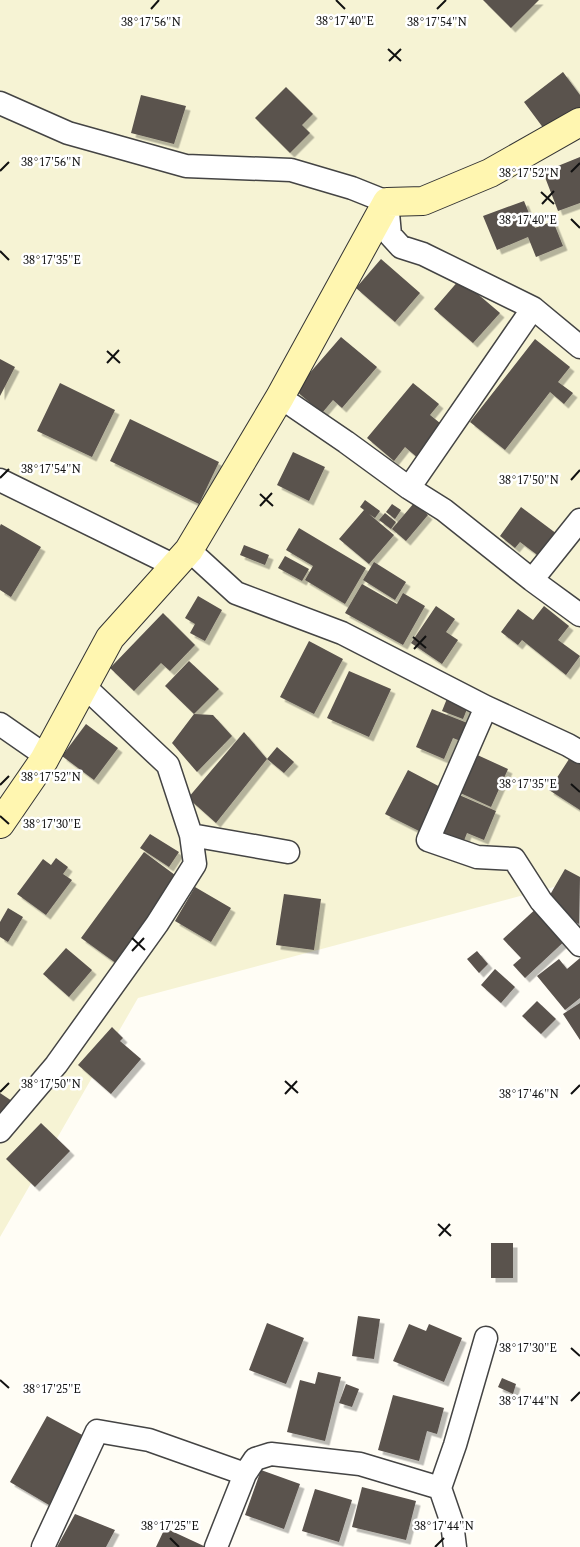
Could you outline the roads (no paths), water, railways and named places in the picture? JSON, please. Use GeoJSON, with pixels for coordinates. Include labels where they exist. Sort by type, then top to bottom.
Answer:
{"type":"FeatureCollection","features":[{"type":"Feature","properties":{"kind":"main road"},"geometry":{"type":"LineString","coordinates":[[0,824],[46,756],[110,638],[182,558],[280,397],[387,202],[423,200],[474,180],[580,122]]}},
{"type":"Feature","properties":{"kind":"street"},"geometry":{"type":"LineString","coordinates":[[0,102],[68,133],[186,166],[291,170],[352,188],[387,202],[390,235],[401,248],[423,254],[533,308],[580,348]]}},
{"type":"Feature","properties":{"kind":"street"},"geometry":{"type":"LineString","coordinates":[[409,488],[533,308]]}},
{"type":"Feature","properties":{"kind":"street"},"geometry":{"type":"LineString","coordinates":[[280,397],[409,488],[444,510],[532,580],[580,614]]}},
{"type":"Feature","properties":{"kind":"street"},"geometry":{"type":"LineString","coordinates":[[0,480],[182,558],[236,593],[342,633],[486,707],[580,752]]}},
{"type":"Feature","properties":{"kind":"street"},"geometry":{"type":"LineString","coordinates":[[532,580],[580,520]]}},
{"type":"Feature","properties":{"kind":"street"},"geometry":{"type":"LineString","coordinates":[[0,1131],[56,1065],[157,924],[195,864],[191,835],[168,765],[84,686]]}},
{"type":"Feature","properties":{"kind":"street"},"geometry":{"type":"LineString","coordinates":[[486,707],[428,840],[477,857],[514,859],[541,901],[580,945]]}},
{"type":"Feature","properties":{"kind":"street"},"geometry":{"type":"LineString","coordinates":[[0,724],[46,756]]}},
{"type":"Feature","properties":{"kind":"street"},"geometry":{"type":"LineString","coordinates":[[191,835],[288,852]]}},
{"type":"Feature","properties":{"kind":"street"},"geometry":{"type":"LineString","coordinates":[[455,1547],[452,1523],[440,1488],[455,1445],[486,1338]]}},
{"type":"Feature","properties":{"kind":"street"},"geometry":{"type":"LineString","coordinates":[[43,1547],[97,1431],[149,1440],[245,1474]]}},
{"type":"Feature","properties":{"kind":"street"},"geometry":{"type":"LineString","coordinates":[[216,1547],[245,1474],[255,1459],[271,1454],[360,1464],[440,1488]]}}]}
